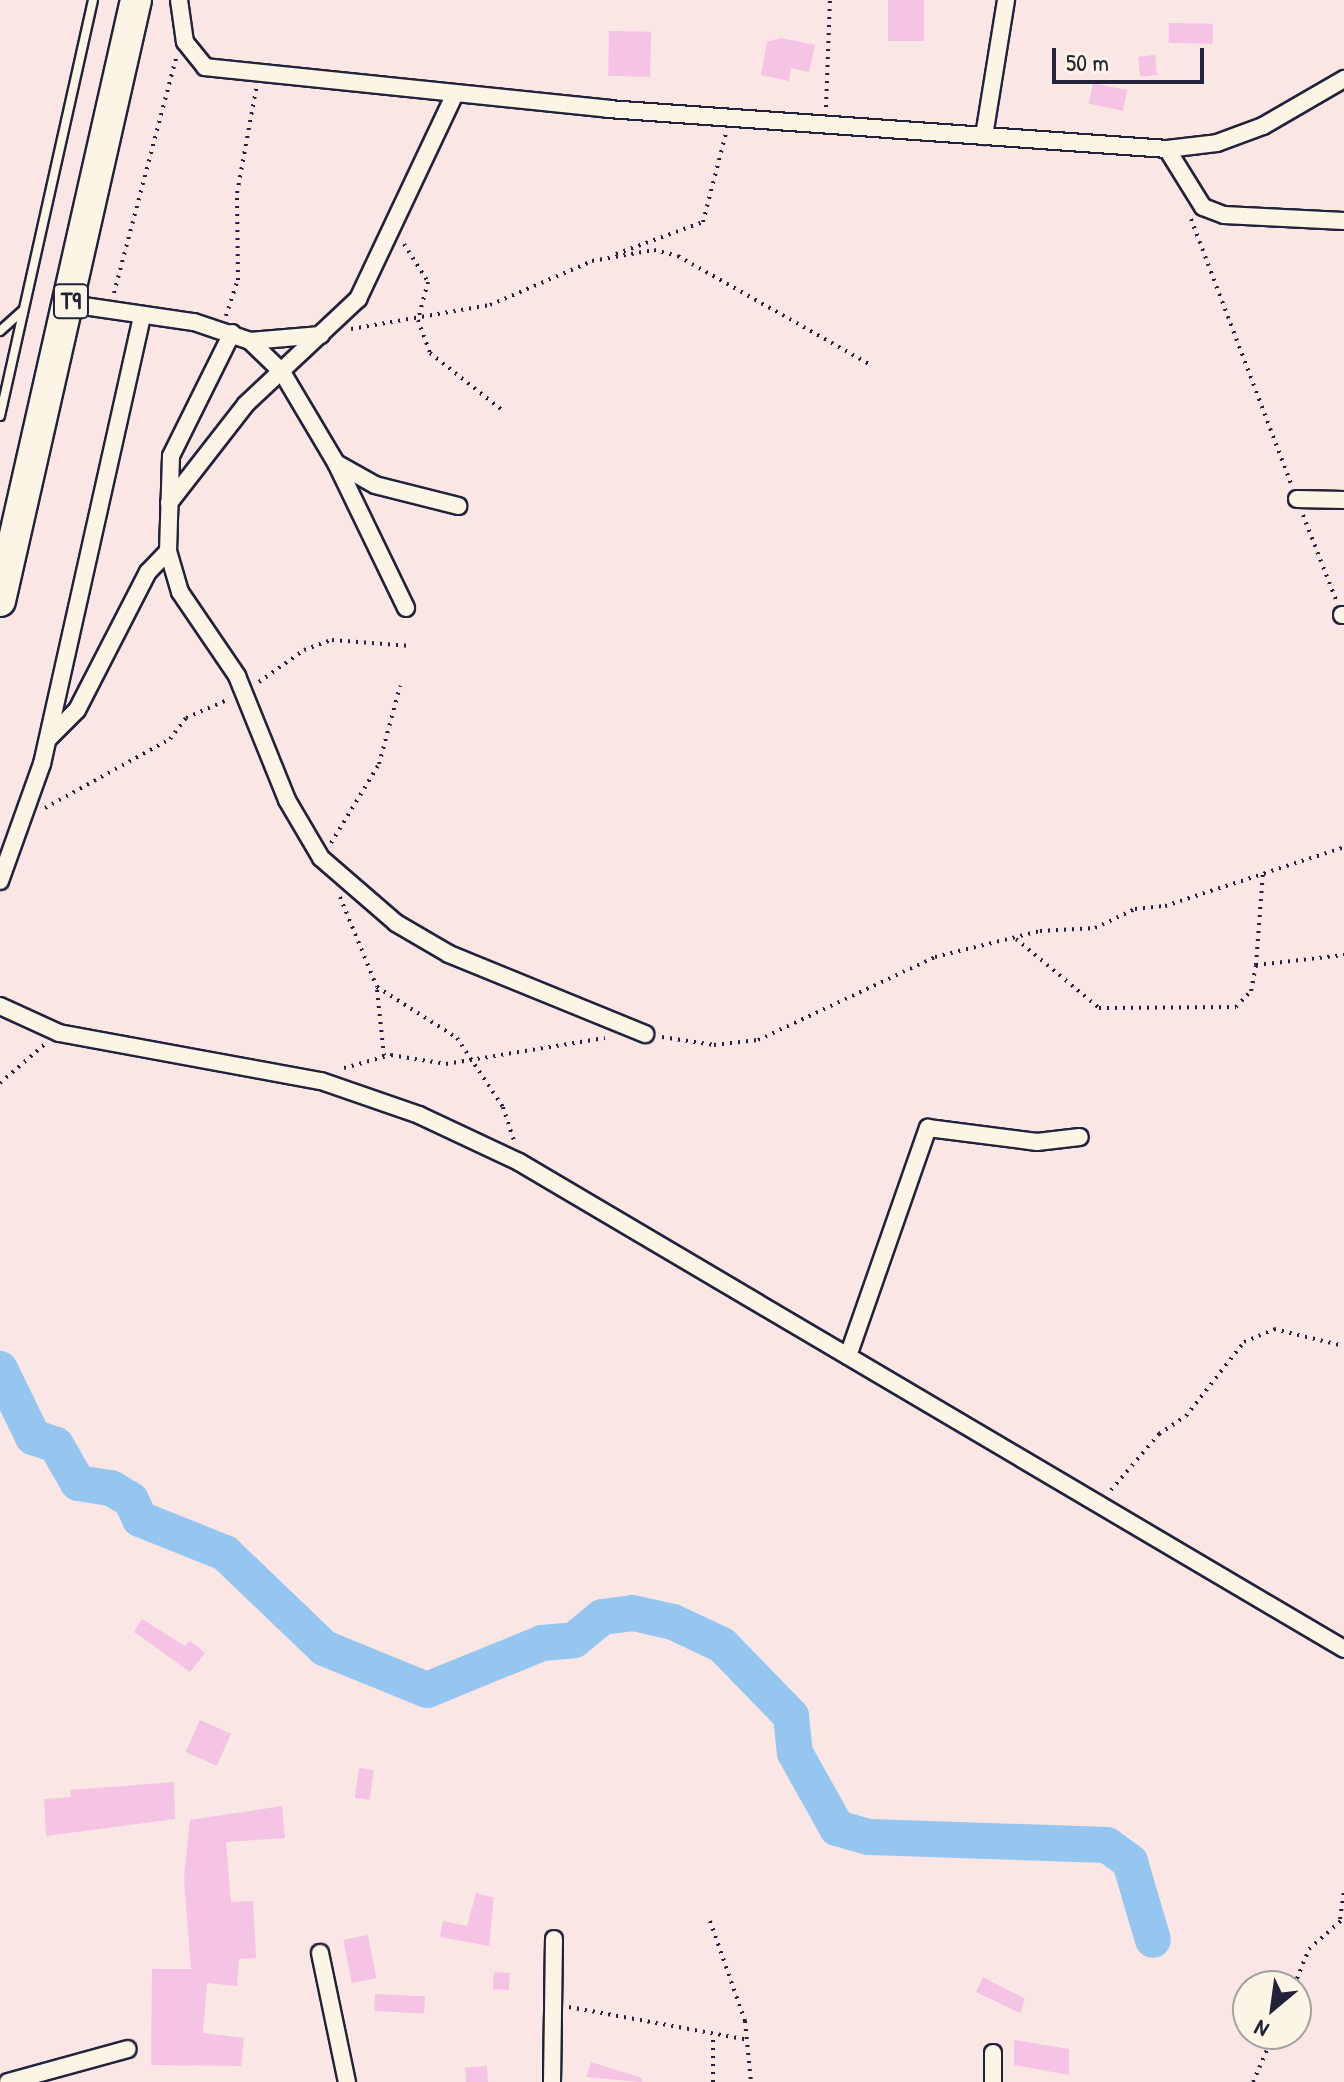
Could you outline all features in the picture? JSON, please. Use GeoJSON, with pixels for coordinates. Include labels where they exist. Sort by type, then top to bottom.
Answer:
{"type":"FeatureCollection","features":[{"type":"Feature","properties":{"kind":"highway","name":"T9"},"geometry":{"type":"LineString","coordinates":[[0,601],[70,304],[136,0]]}},
{"type":"Feature","properties":{"kind":"street"},"geometry":{"type":"LineString","coordinates":[[179,0],[185,42],[205,67],[260,69],[455,94],[1167,149],[1217,143],[1263,126],[1344,79]]}},
{"type":"Feature","properties":{"kind":"street"},"geometry":{"type":"LineString","coordinates":[[984,136],[1006,0]]}},
{"type":"Feature","properties":{"kind":"street"},"geometry":{"type":"LineString","coordinates":[[166,508],[221,433],[366,288],[455,94]]}},
{"type":"Feature","properties":{"kind":"street"},"geometry":{"type":"LineString","coordinates":[[1167,149],[1187,191],[1224,215],[1344,221]]}},
{"type":"Feature","properties":{"kind":"street"},"geometry":{"type":"LineString","coordinates":[[70,304],[226,331],[250,341],[282,372],[336,463],[406,608]]}},
{"type":"Feature","properties":{"kind":"street"},"geometry":{"type":"LineString","coordinates":[[0,881],[48,739],[142,317]]}},
{"type":"Feature","properties":{"kind":"street"},"geometry":{"type":"LineString","coordinates":[[226,331],[171,456],[166,508],[168,551],[180,592],[242,692],[287,800],[321,858],[340,879],[449,954],[645,1034]]}},
{"type":"Feature","properties":{"kind":"street"},"geometry":{"type":"LineString","coordinates":[[250,341],[321,335]]}},
{"type":"Feature","properties":{"kind":"street"},"geometry":{"type":"LineString","coordinates":[[336,463],[375,485],[458,506]]}},
{"type":"Feature","properties":{"kind":"street"},"geometry":{"type":"LineString","coordinates":[[1297,499],[1344,500]]}},
{"type":"Feature","properties":{"kind":"street"},"geometry":{"type":"LineString","coordinates":[[48,739],[77,710],[148,572],[168,551]]}},
{"type":"Feature","properties":{"kind":"street"},"geometry":{"type":"LineString","coordinates":[[0,1006],[59,1033],[321,1081],[419,1115],[519,1162],[1343,1646]]}},
{"type":"Feature","properties":{"kind":"street"},"geometry":{"type":"LineString","coordinates":[[848,1356],[928,1128],[1037,1142],[1080,1137]]}},
{"type":"Feature","properties":{"kind":"street"},"geometry":{"type":"LineString","coordinates":[[552,2082],[550,2020],[554,1939]]}},
{"type":"Feature","properties":{"kind":"street"},"geometry":{"type":"LineString","coordinates":[[320,1953],[347,2082]]}},
{"type":"Feature","properties":{"kind":"street"},"geometry":{"type":"LineString","coordinates":[[8,2082],[128,2049]]}},
{"type":"Feature","properties":{"kind":"street"},"geometry":{"type":"LineString","coordinates":[[993,2053],[993,2082]]}},
{"type":"Feature","properties":{"kind":"lane"},"geometry":{"type":"LineString","coordinates":[[0,416],[93,0]]}},
{"type":"Feature","properties":{"kind":"lane"},"geometry":{"type":"LineString","coordinates":[[0,331],[23,311]]}},
{"type":"Feature","properties":{"kind":"path"},"geometry":{"type":"LineString","coordinates":[[826,125],[830,0]]}},
{"type":"Feature","properties":{"kind":"path"},"geometry":{"type":"LineString","coordinates":[[109,311],[143,196],[162,92],[185,42]]}},
{"type":"Feature","properties":{"kind":"path"},"geometry":{"type":"LineString","coordinates":[[226,331],[238,280],[237,193],[260,69]]}},
{"type":"Feature","properties":{"kind":"path"},"geometry":{"type":"LineString","coordinates":[[321,335],[418,320],[520,296],[609,257],[703,222],[712,168],[735,117]]}},
{"type":"Feature","properties":{"kind":"path"},"geometry":{"type":"LineString","coordinates":[[1187,191],[1226,319],[1343,615]]}},
{"type":"Feature","properties":{"kind":"path"},"geometry":{"type":"LineString","coordinates":[[394,228],[428,282],[418,320],[439,362],[496,398],[502,410]]}},
{"type":"Feature","properties":{"kind":"path"},"geometry":{"type":"LineString","coordinates":[[609,257],[668,252],[871,365]]}},
{"type":"Feature","properties":{"kind":"path"},"geometry":{"type":"LineString","coordinates":[[21,823],[170,739],[186,718],[242,692],[304,650],[332,640],[411,646]]}},
{"type":"Feature","properties":{"kind":"path"},"geometry":{"type":"LineString","coordinates":[[321,858],[379,764],[400,686]]}},
{"type":"Feature","properties":{"kind":"path"},"geometry":{"type":"LineString","coordinates":[[321,1081],[384,1057],[438,1064],[645,1034],[714,1045],[758,1040],[935,957],[1056,928],[1095,928],[1344,847]]}},
{"type":"Feature","properties":{"kind":"path"},"geometry":{"type":"LineString","coordinates":[[1016,939],[1087,1001],[1113,1011],[1236,1007],[1251,991],[1263,872]]}},
{"type":"Feature","properties":{"kind":"path"},"geometry":{"type":"LineString","coordinates":[[340,879],[345,918],[377,987],[384,1057]]}},
{"type":"Feature","properties":{"kind":"path"},"geometry":{"type":"LineString","coordinates":[[1256,965],[1344,955]]}},
{"type":"Feature","properties":{"kind":"path"},"geometry":{"type":"LineString","coordinates":[[377,987],[451,1033],[503,1107],[519,1162]]}},
{"type":"Feature","properties":{"kind":"path"},"geometry":{"type":"LineString","coordinates":[[0,1083],[59,1033]]}},
{"type":"Feature","properties":{"kind":"path"},"geometry":{"type":"LineString","coordinates":[[1101,1505],[1159,1434],[1204,1396],[1244,1342],[1274,1329],[1344,1346]]}},
{"type":"Feature","properties":{"kind":"path"},"geometry":{"type":"LineString","coordinates":[[1300,1970],[1309,1949],[1342,1918],[1344,1890]]}},
{"type":"Feature","properties":{"kind":"path"},"geometry":{"type":"LineString","coordinates":[[710,1921],[749,2040],[751,2082]]}},
{"type":"Feature","properties":{"kind":"path"},"geometry":{"type":"LineString","coordinates":[[550,2020],[583,2004],[713,2039],[749,2040]]}},
{"type":"Feature","properties":{"kind":"path"},"geometry":{"type":"LineString","coordinates":[[713,2039],[713,2082]]}},
{"type":"Feature","properties":{"kind":"path"},"geometry":{"type":"LineString","coordinates":[[1253,2082],[1267,2050]]}},
{"type":"Feature","properties":{"kind":"building"},"geometry":{"type":"Polygon","coordinates":[[[888,0],[924,0],[924,41],[888,41],[888,0]]]}},
{"type":"Feature","properties":{"kind":"building"},"geometry":{"type":"Polygon","coordinates":[[[1169,23],[1213,24],[1213,44],[1169,43],[1169,23]]]}},
{"type":"Feature","properties":{"kind":"building"},"geometry":{"type":"Polygon","coordinates":[[[609,31],[651,32],[650,77],[608,76],[609,31]]]}},
{"type":"Feature","properties":{"kind":"building"},"geometry":{"type":"Polygon","coordinates":[[[781,38],[815,45],[809,72],[791,68],[789,81],[761,75],[767,42],[781,38]]]}},
{"type":"Feature","properties":{"kind":"building"},"geometry":{"type":"Polygon","coordinates":[[[1155,55],[1157,75],[1140,77],[1138,57],[1155,55]]]}},
{"type":"Feature","properties":{"kind":"building"},"geometry":{"type":"Polygon","coordinates":[[[1093,83],[1127,90],[1123,111],[1089,104],[1093,83]]]}},
{"type":"Feature","properties":{"kind":"building"},"geometry":{"type":"Polygon","coordinates":[[[142,1619],[185,1646],[190,1641],[205,1653],[190,1672],[134,1632],[142,1619]]]}},
{"type":"Feature","properties":{"kind":"building"},"geometry":{"type":"Polygon","coordinates":[[[200,1720],[231,1734],[217,1766],[186,1752],[200,1720]]]}},
{"type":"Feature","properties":{"kind":"building"},"geometry":{"type":"Polygon","coordinates":[[[359,1768],[374,1770],[370,1800],[355,1798],[359,1768]]]}},
{"type":"Feature","properties":{"kind":"building"},"geometry":{"type":"Polygon","coordinates":[[[174,1782],[175,1819],[46,1836],[44,1799],[71,1797],[70,1790],[174,1782]]]}},
{"type":"Feature","properties":{"kind":"building"},"geometry":{"type":"Polygon","coordinates":[[[282,1806],[285,1838],[226,1842],[231,1902],[253,1901],[256,1958],[239,1959],[237,1986],[207,1983],[203,2033],[244,2038],[241,2066],[151,2065],[152,1969],[191,1969],[184,1878],[190,1820],[282,1806]]]}},
{"type":"Feature","properties":{"kind":"building"},"geometry":{"type":"Polygon","coordinates":[[[476,1893],[494,1898],[489,1946],[440,1937],[443,1921],[467,1926],[476,1893]]]}},
{"type":"Feature","properties":{"kind":"building"},"geometry":{"type":"Polygon","coordinates":[[[368,1935],[376,1978],[352,1983],[343,1940],[368,1935]]]}},
{"type":"Feature","properties":{"kind":"building"},"geometry":{"type":"Polygon","coordinates":[[[494,1972],[510,1973],[509,1990],[493,1989],[494,1972]]]}},
{"type":"Feature","properties":{"kind":"building"},"geometry":{"type":"Polygon","coordinates":[[[983,1977],[1025,1999],[1020,2013],[976,1992],[983,1977]]]}},
{"type":"Feature","properties":{"kind":"building"},"geometry":{"type":"Polygon","coordinates":[[[375,1994],[425,1997],[424,2014],[374,2011],[375,1994]]]}},
{"type":"Feature","properties":{"kind":"building"},"geometry":{"type":"Polygon","coordinates":[[[1014,2040],[1069,2049],[1069,2075],[1014,2065],[1014,2040]]]}},
{"type":"Feature","properties":{"kind":"building"},"geometry":{"type":"Polygon","coordinates":[[[591,2062],[642,2078],[642,2082],[586,2077],[591,2062]]]}},
{"type":"Feature","properties":{"kind":"building"},"geometry":{"type":"Polygon","coordinates":[[[487,2066],[488,2082],[466,2082],[465,2068],[487,2066]]]}},
{"type":"Feature","properties":{"kind":"waterway"},"geometry":{"type":"LineString","coordinates":[[0,1369],[33,1437],[56,1445],[78,1483],[111,1488],[131,1500],[140,1519],[225,1553],[324,1648],[427,1690],[542,1643],[574,1640],[602,1617],[633,1613],[673,1622],[722,1645],[791,1716],[795,1753],[837,1828],[869,1837],[1107,1845],[1130,1862],[1153,1940]]}}]}
